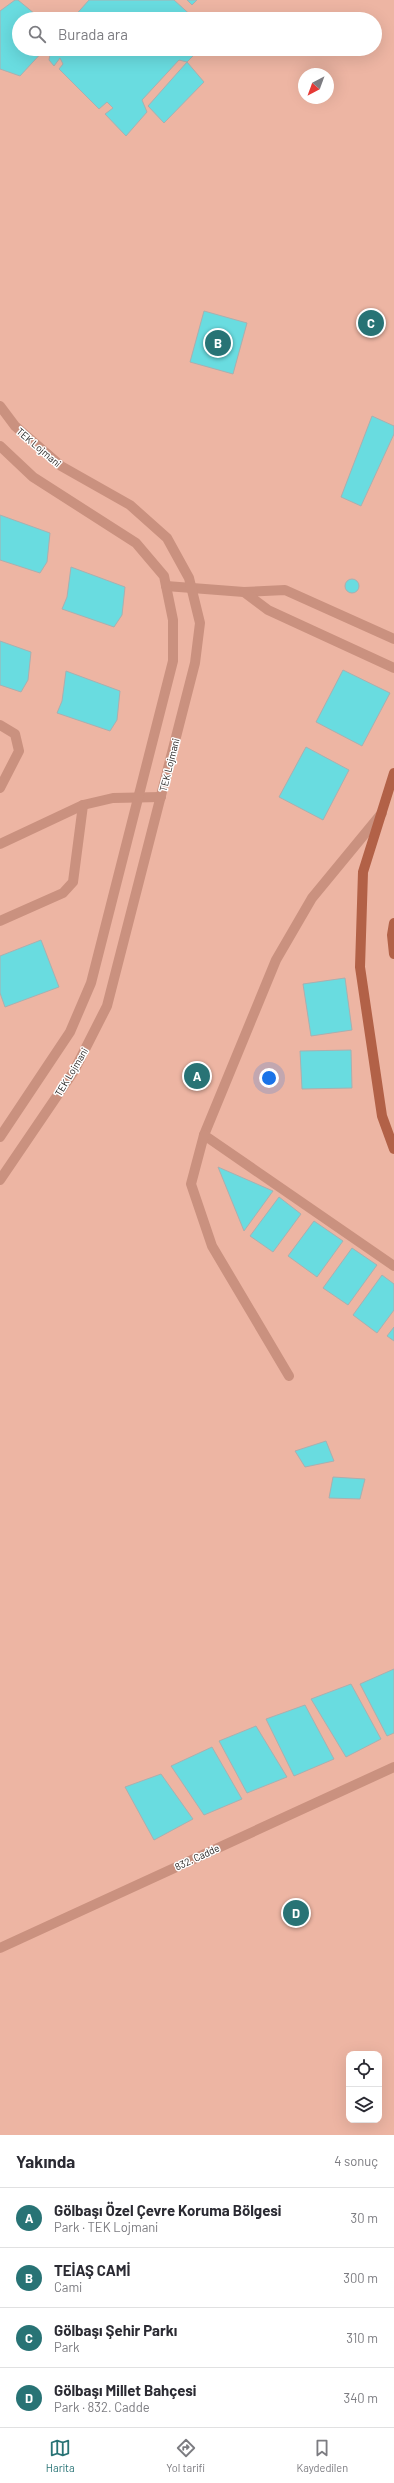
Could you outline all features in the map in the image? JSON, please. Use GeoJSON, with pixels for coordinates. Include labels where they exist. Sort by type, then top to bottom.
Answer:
{"type":"FeatureCollection","features":[{"type":"Feature","properties":{"kind":"main road"},"geometry":{"type":"LineString","coordinates":[[394,773],[363,872],[360,967],[382,1116],[394,1149]]}},
{"type":"Feature","properties":{"kind":"main road"},"geometry":{"type":"LineString","coordinates":[[394,923],[392,935],[394,954]]}},
{"type":"Feature","properties":{"kind":"street","name":"TEK Lojmani"},"geometry":{"type":"LineString","coordinates":[[0,406],[15,426],[60,466],[130,506],[167,538],[189,578],[200,623],[195,662],[107,1006],[74,1071],[0,1180]]}},
{"type":"Feature","properties":{"kind":"street"},"geometry":{"type":"LineString","coordinates":[[0,446],[33,477],[136,543],[164,576],[173,620],[173,661],[92,983],[70,1032],[0,1137]]}},
{"type":"Feature","properties":{"kind":"street"},"geometry":{"type":"LineString","coordinates":[[166,586],[244,592],[285,590],[394,639]]}},
{"type":"Feature","properties":{"kind":"street"},"geometry":{"type":"LineString","coordinates":[[244,592],[268,610],[394,668]]}},
{"type":"Feature","properties":{"kind":"street"},"geometry":{"type":"LineString","coordinates":[[0,725],[15,734],[18,751],[0,788]]}},
{"type":"Feature","properties":{"kind":"street"},"geometry":{"type":"LineString","coordinates":[[0,844],[83,805],[113,798],[138,796],[161,797]]}},
{"type":"Feature","properties":{"kind":"street"},"geometry":{"type":"LineString","coordinates":[[0,921],[63,893],[73,882],[83,805]]}},
{"type":"Feature","properties":{"kind":"street"},"geometry":{"type":"LineString","coordinates":[[289,1376],[212,1246],[191,1184],[204,1135],[276,960],[312,898],[382,813]]}},
{"type":"Feature","properties":{"kind":"street"},"geometry":{"type":"LineString","coordinates":[[204,1135],[394,1266]]}},
{"type":"Feature","properties":{"kind":"street","name":"832. Cadde"},"geometry":{"type":"LineString","coordinates":[[0,1948],[394,1767]]}},
{"type":"Feature","properties":{"kind":"shaded area"},"geometry":{"type":"Polygon","coordinates":[[[0,0],[394,0],[394,2135],[0,2135],[0,0]]]}},
{"type":"Feature","properties":{"kind":"building"},"geometry":{"type":"Polygon","coordinates":[[[15,0],[18,0],[33,12],[12,12],[12,56],[39,56],[20,76],[0,69],[0,11],[15,0]]]}},
{"type":"Feature","properties":{"kind":"building"},"geometry":{"type":"Polygon","coordinates":[[[89,0],[174,0],[187,12],[78,12],[89,0]]]}},
{"type":"Feature","properties":{"kind":"building"},"geometry":{"type":"Polygon","coordinates":[[[187,0],[197,0],[192,5],[187,0]]]}},
{"type":"Feature","properties":{"kind":"building"},"geometry":{"type":"Polygon","coordinates":[[[50,56],[193,56],[187,62],[179,60],[142,100],[147,112],[126,136],[105,114],[113,108],[107,102],[99,109],[59,69],[63,64],[60,58],[54,66],[49,60],[50,56]]]}},
{"type":"Feature","properties":{"kind":"building"},"geometry":{"type":"Polygon","coordinates":[[[187,62],[204,82],[164,123],[148,106],[187,62]]]}},
{"type":"Feature","properties":{"kind":"building"},"geometry":{"type":"Polygon","coordinates":[[[204,311],[247,323],[233,374],[190,362],[204,311]]]}},
{"type":"Feature","properties":{"kind":"building"},"geometry":{"type":"Polygon","coordinates":[[[372,416],[394,426],[394,434],[361,506],[341,497],[372,416]]]}},
{"type":"Feature","properties":{"kind":"building"},"geometry":{"type":"Polygon","coordinates":[[[0,515],[50,533],[47,562],[40,573],[0,560],[0,515]]]}},
{"type":"Feature","properties":{"kind":"building"},"geometry":{"type":"Polygon","coordinates":[[[71,567],[125,587],[122,615],[114,627],[62,609],[67,597],[71,567]]]}},
{"type":"Feature","properties":{"kind":"building"},"geometry":{"type":"Polygon","coordinates":[[[349,579],[355,579],[359,583],[359,589],[355,593],[349,593],[345,589],[345,583],[349,579]]]}},
{"type":"Feature","properties":{"kind":"building"},"geometry":{"type":"Polygon","coordinates":[[[0,641],[31,652],[28,680],[21,692],[0,685],[0,641]]]}},
{"type":"Feature","properties":{"kind":"building"},"geometry":{"type":"Polygon","coordinates":[[[343,670],[390,693],[362,746],[316,722],[343,670]]]}},
{"type":"Feature","properties":{"kind":"building"},"geometry":{"type":"Polygon","coordinates":[[[66,671],[120,691],[117,720],[110,731],[57,713],[62,701],[66,671]]]}},
{"type":"Feature","properties":{"kind":"building"},"geometry":{"type":"Polygon","coordinates":[[[306,747],[349,770],[323,820],[279,797],[306,747]]]}},
{"type":"Feature","properties":{"kind":"building"},"geometry":{"type":"Polygon","coordinates":[[[41,940],[59,987],[5,1007],[0,993],[0,956],[41,940]]]}},
{"type":"Feature","properties":{"kind":"building"},"geometry":{"type":"Polygon","coordinates":[[[345,978],[352,1030],[311,1036],[303,984],[345,978]]]}},
{"type":"Feature","properties":{"kind":"building"},"geometry":{"type":"Polygon","coordinates":[[[351,1050],[352,1088],[302,1089],[300,1051],[351,1050]]]}},
{"type":"Feature","properties":{"kind":"building"},"geometry":{"type":"Polygon","coordinates":[[[218,1167],[273,1191],[244,1231],[218,1167]]]}},
{"type":"Feature","properties":{"kind":"building"},"geometry":{"type":"Polygon","coordinates":[[[279,1197],[301,1214],[273,1252],[250,1236],[279,1197]]]}},
{"type":"Feature","properties":{"kind":"building"},"geometry":{"type":"Polygon","coordinates":[[[314,1221],[343,1241],[317,1277],[288,1256],[314,1221]]]}},
{"type":"Feature","properties":{"kind":"building"},"geometry":{"type":"Polygon","coordinates":[[[352,1248],[377,1265],[348,1305],[323,1288],[352,1248]]]}},
{"type":"Feature","properties":{"kind":"building"},"geometry":{"type":"Polygon","coordinates":[[[382,1275],[394,1284],[394,1310],[377,1333],[353,1315],[382,1275]]]}},
{"type":"Feature","properties":{"kind":"building"},"geometry":{"type":"Polygon","coordinates":[[[394,1327],[394,1341],[387,1336],[394,1327]]]}},
{"type":"Feature","properties":{"kind":"building"},"geometry":{"type":"Polygon","coordinates":[[[326,1441],[334,1461],[305,1467],[295,1451],[326,1441]]]}},
{"type":"Feature","properties":{"kind":"building"},"geometry":{"type":"Polygon","coordinates":[[[333,1477],[365,1479],[360,1499],[329,1498],[333,1477]]]}},
{"type":"Feature","properties":{"kind":"building"},"geometry":{"type":"Polygon","coordinates":[[[394,1669],[394,1733],[387,1736],[360,1684],[394,1669]]]}},
{"type":"Feature","properties":{"kind":"building"},"geometry":{"type":"Polygon","coordinates":[[[351,1684],[381,1739],[346,1757],[311,1699],[351,1684]]]}},
{"type":"Feature","properties":{"kind":"building"},"geometry":{"type":"Polygon","coordinates":[[[305,1705],[334,1759],[294,1776],[266,1719],[305,1705]]]}},
{"type":"Feature","properties":{"kind":"building"},"geometry":{"type":"Polygon","coordinates":[[[256,1726],[287,1777],[247,1793],[219,1741],[256,1726]]]}},
{"type":"Feature","properties":{"kind":"building"},"geometry":{"type":"Polygon","coordinates":[[[212,1747],[242,1799],[204,1815],[171,1766],[212,1747]]]}},
{"type":"Feature","properties":{"kind":"building"},"geometry":{"type":"Polygon","coordinates":[[[161,1774],[193,1819],[154,1840],[125,1787],[161,1774]]]}},
{"type":"Feature","properties":{"kind":"place","name":"Gölbaşı Şehir Parkı"},"geometry":{"type":"Point","coordinates":[371,323]}},
{"type":"Feature","properties":{"kind":"place","name":"TEİAŞ CAMİ"},"geometry":{"type":"Point","coordinates":[218,343]}},
{"type":"Feature","properties":{"kind":"place","name":"Gölbaşı Özel Çevre Koruma Bölgesi"},"geometry":{"type":"Point","coordinates":[197,1076]}},
{"type":"Feature","properties":{"kind":"place","name":"Gölbaşı Millet Bahçesi"},"geometry":{"type":"Point","coordinates":[296,1913]}}]}
